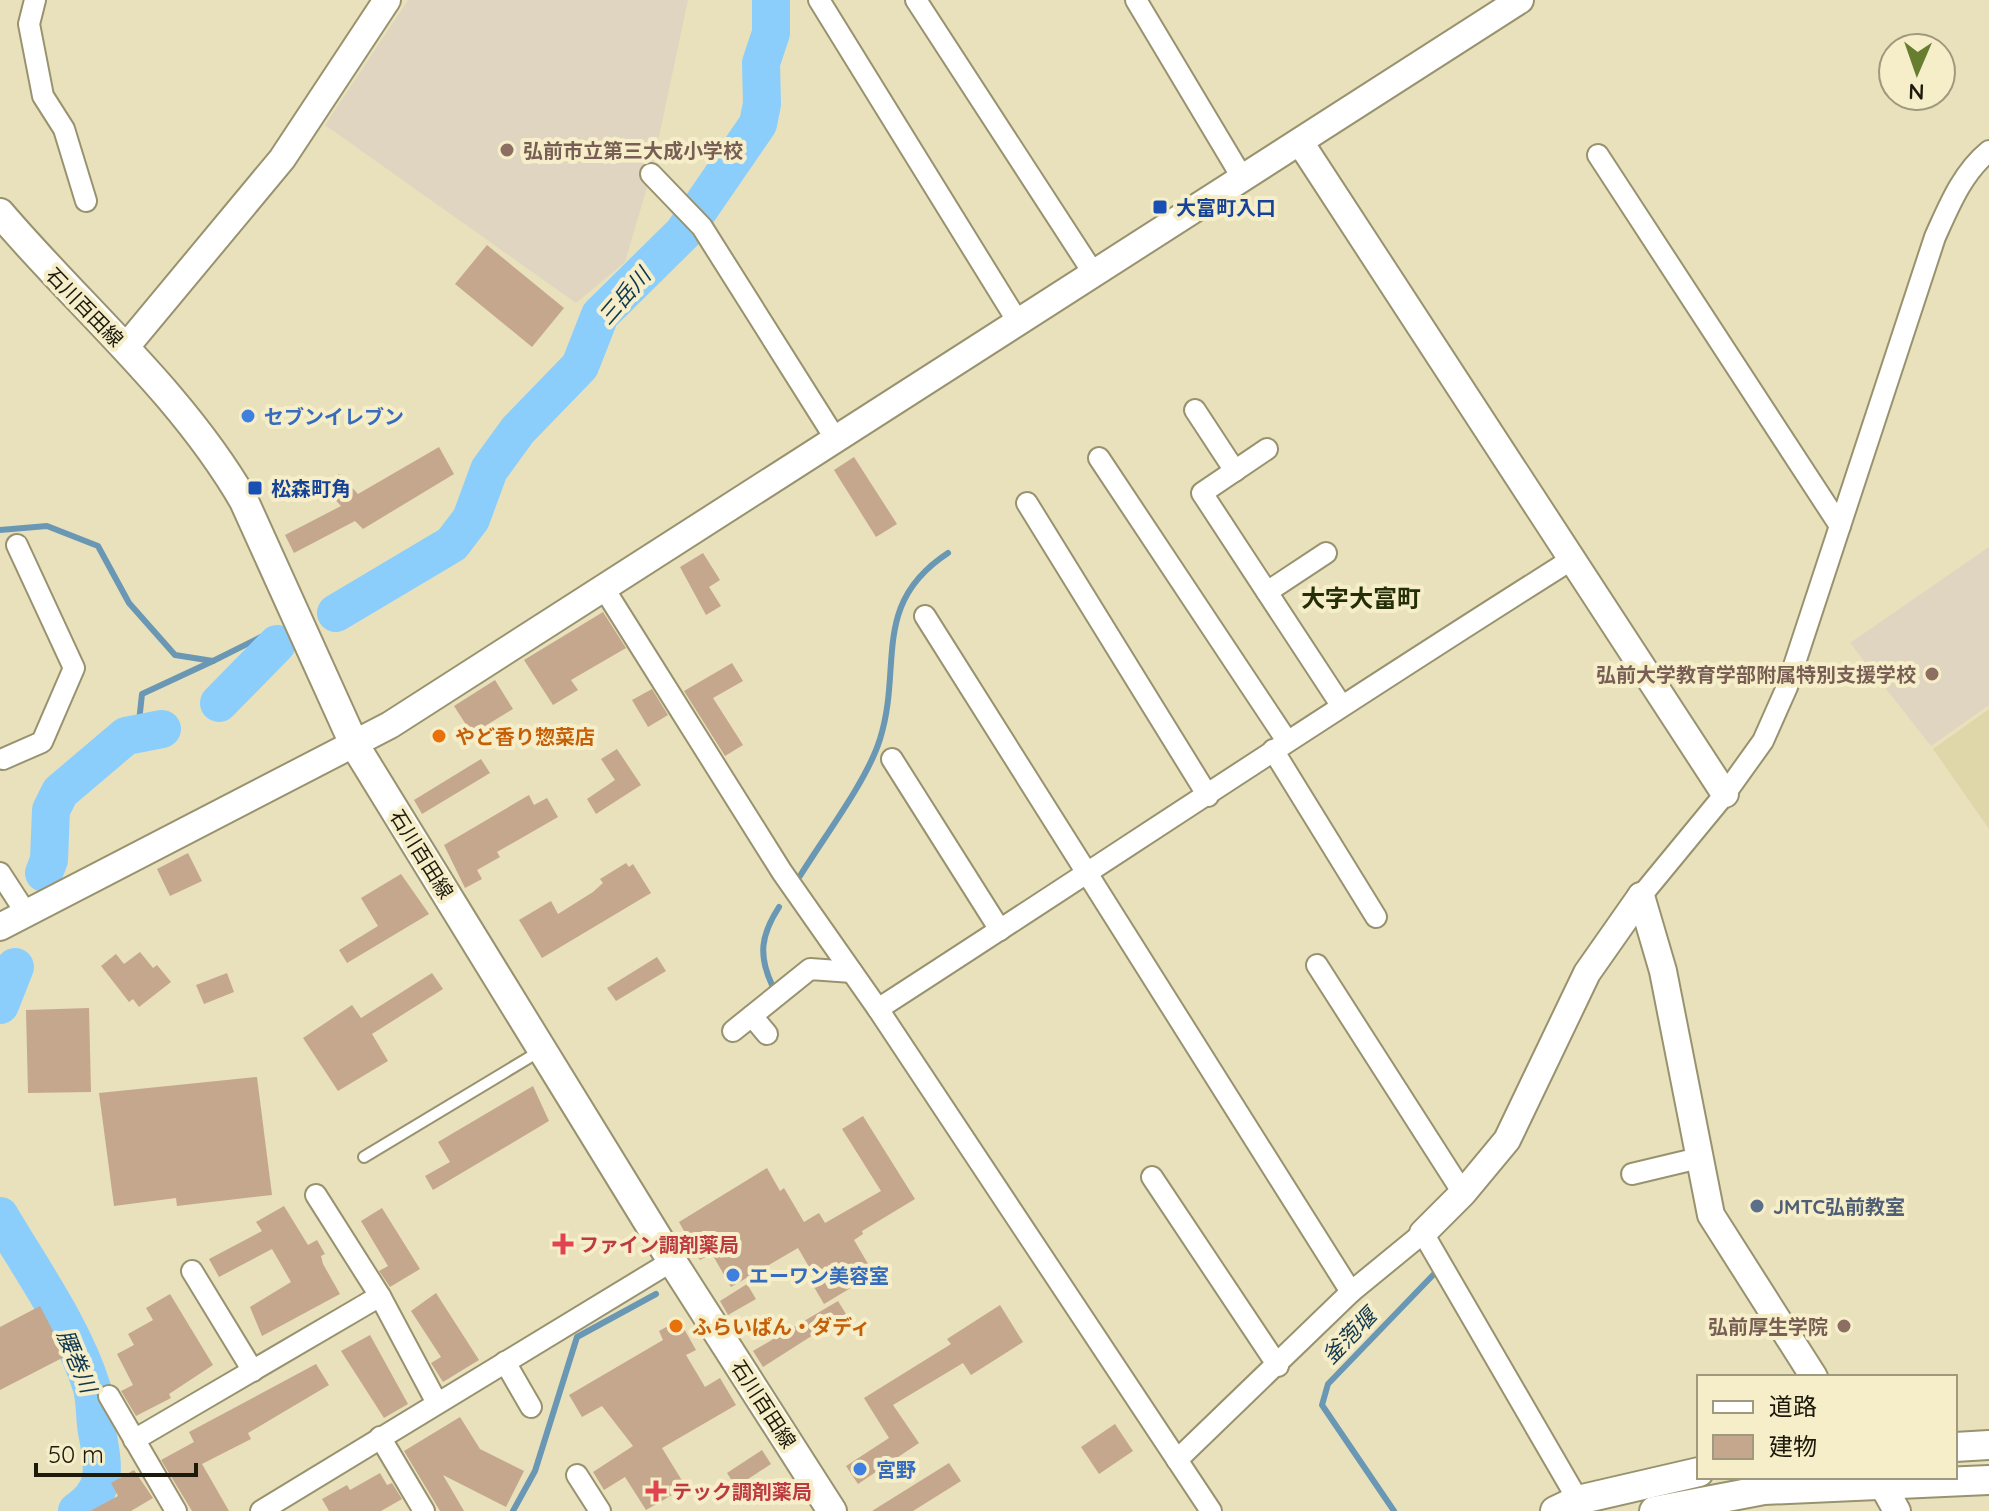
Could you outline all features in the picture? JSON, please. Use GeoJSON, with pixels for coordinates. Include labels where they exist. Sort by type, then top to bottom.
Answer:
{"type":"FeatureCollection","features":[{"type":"Feature","properties":{"kind":"main road","name":"石川百田線"},"geometry":{"type":"LineString","coordinates":[[0,213],[49,271],[125,348],[223,464],[244,501],[354,744],[672,1261],[832,1511]]}},
{"type":"Feature","properties":{"kind":"main road"},"geometry":{"type":"LineString","coordinates":[[1957,1447],[1989,1445]]}},
{"type":"Feature","properties":{"kind":"main road"},"geometry":{"type":"LineString","coordinates":[[1567,1505],[1697,1472]]}},
{"type":"Feature","properties":{"kind":"main road"},"geometry":{"type":"LineString","coordinates":[[1654,1511],[1764,1490],[1880,1480],[1989,1480]]}},
{"type":"Feature","properties":{"kind":"street"},"geometry":{"type":"LineString","coordinates":[[35,0],[29,24],[43,96],[64,129],[86,201]]}},
{"type":"Feature","properties":{"kind":"street"},"geometry":{"type":"LineString","coordinates":[[125,348],[282,159],[387,0]]}},
{"type":"Feature","properties":{"kind":"street"},"geometry":{"type":"LineString","coordinates":[[819,0],[1018,322]]}},
{"type":"Feature","properties":{"kind":"street"},"geometry":{"type":"LineString","coordinates":[[916,0],[1094,274]]}},
{"type":"Feature","properties":{"kind":"street"},"geometry":{"type":"LineString","coordinates":[[1136,0],[1243,179]]}},
{"type":"Feature","properties":{"kind":"street"},"geometry":{"type":"LineString","coordinates":[[0,927],[390,725],[1520,0]]}},
{"type":"Feature","properties":{"kind":"street"},"geometry":{"type":"LineString","coordinates":[[1300,142],[1725,794]]}},
{"type":"Feature","properties":{"kind":"street"},"geometry":{"type":"LineString","coordinates":[[1177,1460],[1278,1366],[1351,1292],[1423,1233],[1463,1193],[1507,1140],[1587,973],[1641,896],[1725,794],[1763,741],[1787,687],[1935,237],[1967,175],[1989,151]]}},
{"type":"Feature","properties":{"kind":"street"},"geometry":{"type":"LineString","coordinates":[[1598,155],[1840,526]]}},
{"type":"Feature","properties":{"kind":"street"},"geometry":{"type":"LineString","coordinates":[[651,174],[702,227],[835,438]]}},
{"type":"Feature","properties":{"kind":"street"},"geometry":{"type":"LineString","coordinates":[[1195,410],[1235,471]]}},
{"type":"Feature","properties":{"kind":"street"},"geometry":{"type":"LineString","coordinates":[[1267,449],[1202,493],[1341,705]]}},
{"type":"Feature","properties":{"kind":"street"},"geometry":{"type":"LineString","coordinates":[[1099,458],[1280,746],[1376,917]]}},
{"type":"Feature","properties":{"kind":"street"},"geometry":{"type":"LineString","coordinates":[[1027,503],[1208,796]]}},
{"type":"Feature","properties":{"kind":"street"},"geometry":{"type":"LineString","coordinates":[[1,758],[42,742],[74,668],[17,545]]}},
{"type":"Feature","properties":{"kind":"street"},"geometry":{"type":"LineString","coordinates":[[1267,592],[1326,553]]}},
{"type":"Feature","properties":{"kind":"street"},"geometry":{"type":"LineString","coordinates":[[878,1009],[1208,796],[1341,705],[1574,558]]}},
{"type":"Feature","properties":{"kind":"street"},"geometry":{"type":"LineString","coordinates":[[603,587],[782,872],[878,1009],[1211,1511]]}},
{"type":"Feature","properties":{"kind":"street"},"geometry":{"type":"LineString","coordinates":[[925,616],[1351,1292]]}},
{"type":"Feature","properties":{"kind":"street"},"geometry":{"type":"LineString","coordinates":[[892,759],[1000,930]]}},
{"type":"Feature","properties":{"kind":"street"},"geometry":{"type":"LineString","coordinates":[[0,873],[26,913]]}},
{"type":"Feature","properties":{"kind":"street"},"geometry":{"type":"LineString","coordinates":[[1641,896],[1663,971],[1711,1215],[1813,1375]]}},
{"type":"Feature","properties":{"kind":"street"},"geometry":{"type":"LineString","coordinates":[[1317,965],[1463,1193]]}},
{"type":"Feature","properties":{"kind":"street"},"geometry":{"type":"LineString","coordinates":[[733,1031],[810,969],[852,972]]}},
{"type":"Feature","properties":{"kind":"street"},"geometry":{"type":"LineString","coordinates":[[752,1016],[767,1034]]}},
{"type":"Feature","properties":{"kind":"street"},"geometry":{"type":"LineString","coordinates":[[1632,1174],[1699,1158]]}},
{"type":"Feature","properties":{"kind":"street"},"geometry":{"type":"LineString","coordinates":[[1152,1177],[1278,1366]]}},
{"type":"Feature","properties":{"kind":"street"},"geometry":{"type":"LineString","coordinates":[[316,1195],[380,1296],[437,1403]]}},
{"type":"Feature","properties":{"kind":"street"},"geometry":{"type":"LineString","coordinates":[[1423,1233],[1567,1505]]}},
{"type":"Feature","properties":{"kind":"street"},"geometry":{"type":"LineString","coordinates":[[261,1511],[672,1261]]}},
{"type":"Feature","properties":{"kind":"street"},"geometry":{"type":"LineString","coordinates":[[192,1271],[253,1371]]}},
{"type":"Feature","properties":{"kind":"street"},"geometry":{"type":"LineString","coordinates":[[134,1440],[380,1296]]}},
{"type":"Feature","properties":{"kind":"street"},"geometry":{"type":"LineString","coordinates":[[505,1362],[531,1407]]}},
{"type":"Feature","properties":{"kind":"street"},"geometry":{"type":"LineString","coordinates":[[109,1396],[176,1511]]}},
{"type":"Feature","properties":{"kind":"street"},"geometry":{"type":"LineString","coordinates":[[380,1437],[424,1511]]}},
{"type":"Feature","properties":{"kind":"street"},"geometry":{"type":"LineString","coordinates":[[577,1475],[600,1511]]}},
{"type":"Feature","properties":{"kind":"street"},"geometry":{"type":"LineString","coordinates":[[1880,1480],[1897,1511]]}},
{"type":"Feature","properties":{"kind":"lane"},"geometry":{"type":"LineString","coordinates":[[364,1157],[543,1049]]}},
{"type":"Feature","properties":{"kind":"shaded area","name":"弘前市立第三大成小学校"},"geometry":{"type":"Polygon","coordinates":[[[408,0],[688,0],[651,174],[625,262],[576,303],[325,125],[408,0]]]}},
{"type":"Feature","properties":{"kind":"shaded area","name":"弘前大学教育学部附属特別支援学校"},"geometry":{"type":"Polygon","coordinates":[[[1989,547],[1989,705],[1931,746],[1850,643],[1989,547]]]}},
{"type":"Feature","properties":{"kind":"shaded area"},"geometry":{"type":"Polygon","coordinates":[[[1989,709],[1989,829],[1933,749],[1989,709]]]}},
{"type":"Feature","properties":{"kind":"building"},"geometry":{"type":"Polygon","coordinates":[[[487,245],[564,308],[532,347],[455,284],[487,245]]]}},
{"type":"Feature","properties":{"kind":"building"},"geometry":{"type":"Polygon","coordinates":[[[439,447],[454,474],[363,529],[355,521],[294,553],[285,535],[341,506],[325,488],[339,474],[358,494],[439,447]]]}},
{"type":"Feature","properties":{"kind":"building"},"geometry":{"type":"Polygon","coordinates":[[[854,457],[897,524],[876,537],[834,470],[854,457]]]}},
{"type":"Feature","properties":{"kind":"building"},"geometry":{"type":"Polygon","coordinates":[[[703,553],[720,580],[709,587],[721,606],[706,615],[680,567],[703,553]]]}},
{"type":"Feature","properties":{"kind":"building"},"geometry":{"type":"Polygon","coordinates":[[[603,612],[626,648],[571,680],[578,690],[553,705],[524,660],[603,612]]]}},
{"type":"Feature","properties":{"kind":"building"},"geometry":{"type":"Polygon","coordinates":[[[732,663],[743,681],[713,698],[743,745],[725,756],[684,691],[732,663]]]}},
{"type":"Feature","properties":{"kind":"building"},"geometry":{"type":"Polygon","coordinates":[[[495,680],[513,709],[472,734],[454,706],[495,680]]]}},
{"type":"Feature","properties":{"kind":"building"},"geometry":{"type":"Polygon","coordinates":[[[652,689],[668,715],[648,727],[632,700],[652,689]]]}},
{"type":"Feature","properties":{"kind":"building"},"geometry":{"type":"Polygon","coordinates":[[[617,749],[641,785],[596,814],[587,799],[615,780],[601,759],[617,749]]]}},
{"type":"Feature","properties":{"kind":"building"},"geometry":{"type":"Polygon","coordinates":[[[481,759],[490,773],[422,814],[414,800],[481,759]]]}},
{"type":"Feature","properties":{"kind":"building"},"geometry":{"type":"Polygon","coordinates":[[[529,795],[534,805],[547,798],[558,817],[497,852],[500,857],[477,870],[482,879],[465,888],[444,845],[529,795]]]}},
{"type":"Feature","properties":{"kind":"building"},"geometry":{"type":"Polygon","coordinates":[[[188,853],[202,881],[170,896],[157,869],[188,853]]]}},
{"type":"Feature","properties":{"kind":"building"},"geometry":{"type":"Polygon","coordinates":[[[626,863],[629,867],[633,864],[651,893],[542,958],[519,920],[551,901],[558,914],[593,892],[603,883],[600,879],[626,863]]]}},
{"type":"Feature","properties":{"kind":"building"},"geometry":{"type":"Polygon","coordinates":[[[401,874],[429,914],[347,963],[339,950],[378,926],[361,898],[401,874]]]}},
{"type":"Feature","properties":{"kind":"building"},"geometry":{"type":"Polygon","coordinates":[[[140,952],[153,968],[157,965],[171,982],[139,1007],[133,999],[129,1002],[101,966],[116,954],[124,964],[140,952]]]}},
{"type":"Feature","properties":{"kind":"building"},"geometry":{"type":"Polygon","coordinates":[[[657,957],[666,971],[616,1001],[607,988],[657,957]]]}},
{"type":"Feature","properties":{"kind":"building"},"geometry":{"type":"Polygon","coordinates":[[[227,973],[234,992],[204,1004],[196,985],[227,973]]]}},
{"type":"Feature","properties":{"kind":"building"},"geometry":{"type":"Polygon","coordinates":[[[432,973],[443,989],[372,1034],[388,1061],[338,1091],[303,1038],[352,1005],[361,1018],[432,973]]]}},
{"type":"Feature","properties":{"kind":"building"},"geometry":{"type":"Polygon","coordinates":[[[89,1008],[91,1092],[28,1093],[26,1010],[89,1008]]]}},
{"type":"Feature","properties":{"kind":"building"},"geometry":{"type":"Polygon","coordinates":[[[257,1077],[272,1195],[177,1206],[176,1198],[114,1206],[99,1093],[257,1077]]]}},
{"type":"Feature","properties":{"kind":"building"},"geometry":{"type":"Polygon","coordinates":[[[533,1086],[549,1121],[433,1190],[425,1176],[450,1162],[438,1142],[533,1086]]]}},
{"type":"Feature","properties":{"kind":"building"},"geometry":{"type":"Polygon","coordinates":[[[863,1116],[915,1199],[862,1231],[863,1234],[854,1240],[874,1274],[824,1304],[814,1287],[819,1284],[798,1248],[731,1287],[712,1254],[700,1260],[679,1222],[767,1168],[780,1191],[784,1188],[804,1222],[819,1213],[825,1223],[881,1191],[842,1129],[863,1116]]]}},
{"type":"Feature","properties":{"kind":"building"},"geometry":{"type":"Polygon","coordinates":[[[284,1206],[308,1245],[317,1240],[325,1254],[321,1256],[323,1264],[340,1294],[262,1336],[250,1307],[291,1282],[272,1249],[219,1277],[209,1259],[262,1231],[256,1222],[284,1206]]]}},
{"type":"Feature","properties":{"kind":"building"},"geometry":{"type":"Polygon","coordinates":[[[382,1208],[420,1269],[390,1287],[379,1271],[388,1266],[361,1221],[382,1208]]]}},
{"type":"Feature","properties":{"kind":"building"},"geometry":{"type":"Polygon","coordinates":[[[747,1284],[756,1299],[728,1315],[720,1301],[747,1284]]]}},
{"type":"Feature","properties":{"kind":"building"},"geometry":{"type":"Polygon","coordinates":[[[436,1293],[479,1360],[443,1382],[431,1363],[441,1357],[411,1311],[436,1293]]]}},
{"type":"Feature","properties":{"kind":"building"},"geometry":{"type":"Polygon","coordinates":[[[170,1294],[213,1365],[169,1394],[171,1398],[136,1416],[121,1391],[133,1385],[117,1354],[134,1345],[128,1334],[153,1320],[146,1308],[170,1294]]]}},
{"type":"Feature","properties":{"kind":"building"},"geometry":{"type":"Polygon","coordinates":[[[838,1301],[846,1314],[763,1367],[753,1351],[838,1301]]]}},
{"type":"Feature","properties":{"kind":"building"},"geometry":{"type":"Polygon","coordinates":[[[1000,1305],[1023,1342],[971,1375],[963,1363],[893,1405],[919,1443],[858,1484],[846,1466],[889,1438],[864,1398],[951,1344],[947,1339],[1000,1305]]]}},
{"type":"Feature","properties":{"kind":"building"},"geometry":{"type":"Polygon","coordinates":[[[40,1306],[66,1356],[0,1390],[0,1327],[40,1306]]]}},
{"type":"Feature","properties":{"kind":"building"},"geometry":{"type":"Polygon","coordinates":[[[679,1320],[696,1350],[686,1355],[705,1387],[720,1378],[736,1405],[662,1448],[686,1487],[646,1510],[625,1477],[604,1490],[593,1472],[633,1446],[602,1406],[582,1417],[569,1395],[663,1340],[659,1331],[679,1320]]]}},
{"type":"Feature","properties":{"kind":"building"},"geometry":{"type":"Polygon","coordinates":[[[370,1335],[408,1404],[384,1418],[341,1351],[370,1335]]]}},
{"type":"Feature","properties":{"kind":"building"},"geometry":{"type":"Polygon","coordinates":[[[316,1364],[329,1385],[248,1433],[251,1439],[202,1464],[229,1511],[192,1511],[161,1460],[194,1442],[189,1432],[316,1364]]]}},
{"type":"Feature","properties":{"kind":"building"},"geometry":{"type":"Polygon","coordinates":[[[460,1417],[480,1449],[524,1471],[506,1507],[443,1475],[464,1511],[440,1511],[404,1451],[460,1417]]]}},
{"type":"Feature","properties":{"kind":"building"},"geometry":{"type":"Polygon","coordinates":[[[1115,1424],[1133,1451],[1099,1474],[1081,1447],[1115,1424]]]}},
{"type":"Feature","properties":{"kind":"building"},"geometry":{"type":"Polygon","coordinates":[[[762,1450],[771,1464],[736,1487],[727,1473],[762,1450]]]}},
{"type":"Feature","properties":{"kind":"building"},"geometry":{"type":"Polygon","coordinates":[[[949,1463],[961,1481],[913,1511],[872,1511],[949,1463]]]}},
{"type":"Feature","properties":{"kind":"building"},"geometry":{"type":"Polygon","coordinates":[[[134,1470],[153,1498],[131,1511],[90,1511],[118,1496],[111,1483],[134,1470]]]}},
{"type":"Feature","properties":{"kind":"building"},"geometry":{"type":"Polygon","coordinates":[[[380,1473],[387,1485],[392,1483],[402,1499],[381,1511],[329,1511],[322,1499],[347,1485],[350,1490],[380,1473]]]}},
{"type":"Feature","properties":{"kind":"waterway","name":"三岳川"},"geometry":{"type":"LineString","coordinates":[[336,613],[452,544],[471,519],[489,470],[518,430],[580,366],[600,315],[683,233],[758,124],[762,104],[761,63],[771,33],[771,0]]}},
{"type":"Feature","properties":{"kind":"waterway"},"geometry":{"type":"LineString","coordinates":[[0,530],[47,526],[98,546],[129,603],[175,655],[213,661],[261,637]]}},
{"type":"Feature","properties":{"kind":"waterway"},"geometry":{"type":"LineString","coordinates":[[800,876],[855,791],[874,755],[886,712],[893,638],[898,615],[908,593],[924,573],[948,553]]}},
{"type":"Feature","properties":{"kind":"waterway","name":"腰巻川"},"geometry":{"type":"LineString","coordinates":[[219,703],[277,644]]}},
{"type":"Feature","properties":{"kind":"waterway"},"geometry":{"type":"LineString","coordinates":[[138,731],[142,694],[213,661]]}},
{"type":"Feature","properties":{"kind":"waterway","name":"腰巻川"},"geometry":{"type":"LineString","coordinates":[[44,873],[49,860],[51,810],[60,792],[126,736],[162,729]]}},
{"type":"Feature","properties":{"kind":"waterway"},"geometry":{"type":"LineString","coordinates":[[772,985],[763,955],[765,936],[779,907]]}},
{"type":"Feature","properties":{"kind":"waterway","name":"腰巻川"},"geometry":{"type":"LineString","coordinates":[[0,1005],[15,967]]}},
{"type":"Feature","properties":{"kind":"waterway","name":"腰巻川"},"geometry":{"type":"LineString","coordinates":[[0,1216],[63,1322],[92,1388],[101,1478],[94,1496],[77,1511]]}},
{"type":"Feature","properties":{"kind":"waterway","name":"釜萢堰"},"geometry":{"type":"LineString","coordinates":[[1394,1511],[1322,1405],[1328,1384],[1434,1274]]}},
{"type":"Feature","properties":{"kind":"waterway"},"geometry":{"type":"LineString","coordinates":[[513,1511],[535,1471],[577,1337],[656,1294]]}},
{"type":"Feature","properties":{"kind":"place","name":"弘前市立第三大成小学校"},"geometry":{"type":"Point","coordinates":[507,150]}},
{"type":"Feature","properties":{"kind":"place","name":"大富町入口"},"geometry":{"type":"Point","coordinates":[1160,207]}},
{"type":"Feature","properties":{"kind":"place","name":"セブンイレブン"},"geometry":{"type":"Point","coordinates":[248,416]}},
{"type":"Feature","properties":{"kind":"place","name":"松森町角"},"geometry":{"type":"Point","coordinates":[255,488]}},
{"type":"Feature","properties":{"kind":"place","name":"弘前大学教育学部附属特別支援学校"},"geometry":{"type":"Point","coordinates":[1932,674]}},
{"type":"Feature","properties":{"kind":"place","name":"やど香り惣菜店"},"geometry":{"type":"Point","coordinates":[439,736]}},
{"type":"Feature","properties":{"kind":"place","name":"JMTC弘前教室"},"geometry":{"type":"Point","coordinates":[1757,1206]}},
{"type":"Feature","properties":{"kind":"place","name":"ファイン調剤薬局"},"geometry":{"type":"Point","coordinates":[563,1244]}},
{"type":"Feature","properties":{"kind":"place","name":"エーワン美容室"},"geometry":{"type":"Point","coordinates":[733,1275]}},
{"type":"Feature","properties":{"kind":"place","name":"ふらいぱん・ダディ"},"geometry":{"type":"Point","coordinates":[676,1326]}},
{"type":"Feature","properties":{"kind":"place","name":"弘前厚生学院"},"geometry":{"type":"Point","coordinates":[1844,1326]}},
{"type":"Feature","properties":{"kind":"place","name":"宮野"},"geometry":{"type":"Point","coordinates":[860,1469]}},
{"type":"Feature","properties":{"kind":"place","name":"テック調剤薬局"},"geometry":{"type":"Point","coordinates":[656,1491]}},
{"type":"Feature","properties":{"kind":"district","name":"大字大富町"},"geometry":{"type":"Point","coordinates":[1361,598]}}]}
